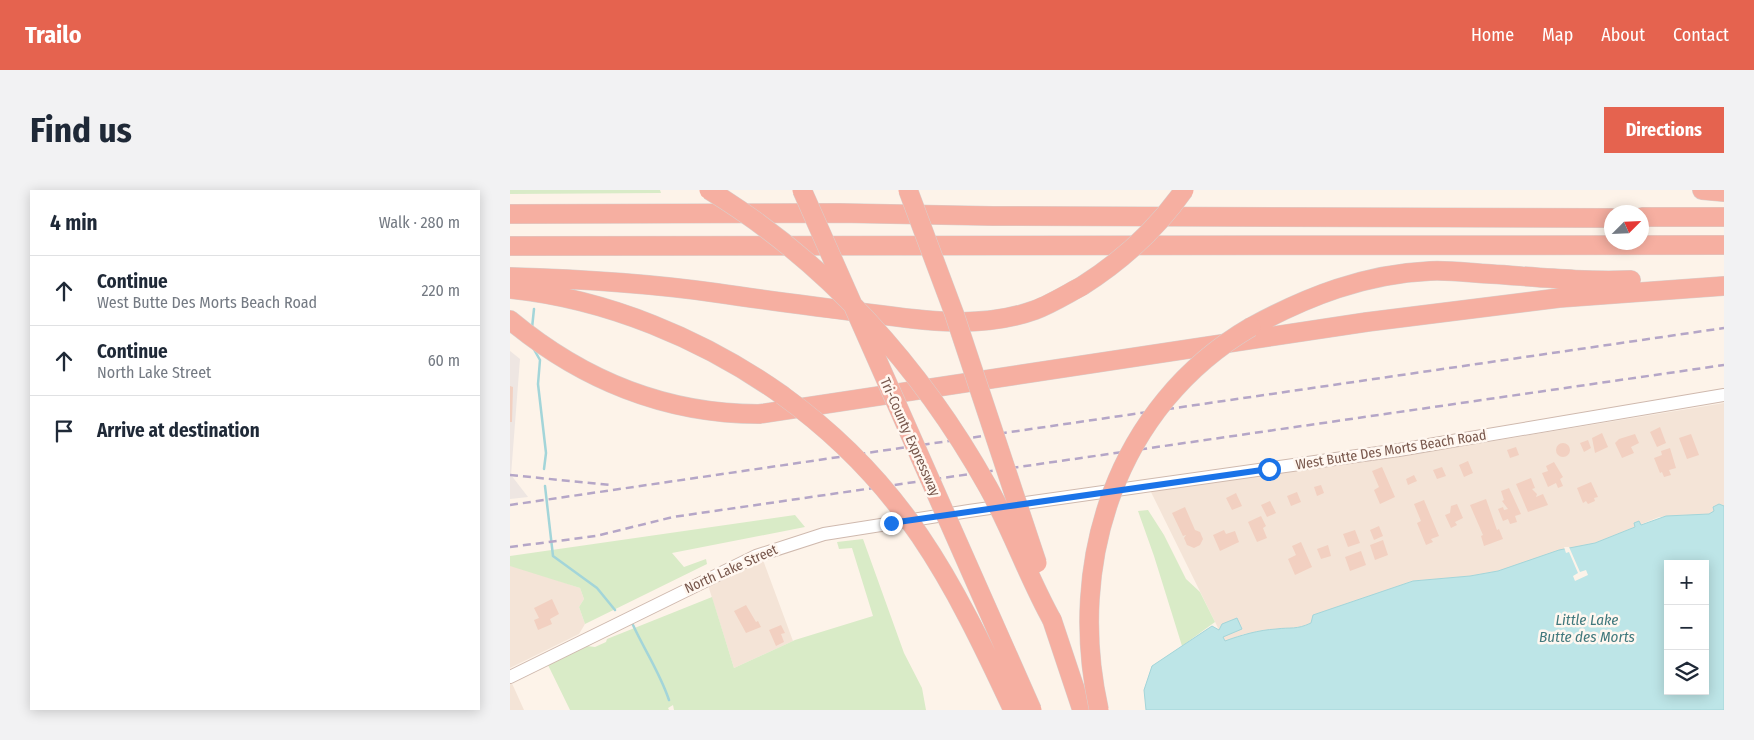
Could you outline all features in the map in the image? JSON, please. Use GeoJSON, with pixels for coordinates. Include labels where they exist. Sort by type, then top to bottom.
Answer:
{"type":"FeatureCollection","features":[{"type":"Feature","properties":{"kind":"highway"},"geometry":{"type":"LineString","coordinates":[[709,190],[764,227],[838,290],[890,346],[931,396],[988,488],[1052,620]]}},
{"type":"Feature","properties":{"kind":"highway","name":"Tri-County Expressway"},"geometry":{"type":"LineString","coordinates":[[802,190],[1032,710]]}},
{"type":"Feature","properties":{"kind":"highway"},"geometry":{"type":"LineString","coordinates":[[908,190],[954,312],[987,410],[1082,710]]}},
{"type":"Feature","properties":{"kind":"highway"},"geometry":{"type":"LineString","coordinates":[[510,277],[578,278],[647,283],[826,310],[941,322],[975,322],[1036,310],[1082,286],[1132,250],[1161,220],[1184,190]]}},
{"type":"Feature","properties":{"kind":"highway"},"geometry":{"type":"LineString","coordinates":[[1702,190],[1724,192]]}},
{"type":"Feature","properties":{"kind":"highway"},"geometry":{"type":"LineString","coordinates":[[510,214],[838,213],[993,216],[1604,218]]}},
{"type":"Feature","properties":{"kind":"highway"},"geometry":{"type":"LineString","coordinates":[[1649,217],[1724,217]]}},
{"type":"Feature","properties":{"kind":"highway"},"geometry":{"type":"LineString","coordinates":[[510,246],[1724,245]]}},
{"type":"Feature","properties":{"kind":"highway"},"geometry":{"type":"LineString","coordinates":[[1099,710],[1089,654],[1089,589],[1097,540],[1110,496],[1137,442],[1167,398],[1211,353],[1250,327],[1289,306],[1335,288],[1375,277],[1429,271],[1618,281],[1724,278]]}},
{"type":"Feature","properties":{"kind":"highway"},"geometry":{"type":"LineString","coordinates":[[510,320],[565,361],[616,387],[653,399],[733,414],[759,414],[1367,322],[1569,297],[1724,286]]}},
{"type":"Feature","properties":{"kind":"highway"},"geometry":{"type":"LineString","coordinates":[[510,289],[572,300],[656,326],[717,355],[782,395],[843,444],[873,475],[916,527],[957,593],[1013,710]]}},
{"type":"Feature","properties":{"kind":"street","name":"West Butte Des Morts Beach Road"},"geometry":{"type":"LineString","coordinates":[[969,511],[1399,450],[1724,395]]}},
{"type":"Feature","properties":{"kind":"street","name":"North Lake Street"},"geometry":{"type":"LineString","coordinates":[[510,677],[720,572],[778,547],[824,534],[969,511]]}},
{"type":"Feature","properties":{"kind":"shaded area"},"geometry":{"type":"Polygon","coordinates":[[[510,351],[520,359],[511,475],[528,497],[510,499],[510,351]]]}},
{"type":"Feature","properties":{"kind":"shaded area"},"geometry":{"type":"Polygon","coordinates":[[[1724,403],[1724,506],[1713,507],[1715,511],[1709,514],[1659,517],[1595,543],[1498,571],[1470,576],[1413,581],[1313,615],[1311,623],[1301,627],[1244,634],[1225,641],[1223,637],[1227,634],[1241,629],[1237,619],[1219,630],[1150,490],[1397,457],[1724,403]]]}},
{"type":"Feature","properties":{"kind":"shaded area"},"geometry":{"type":"Polygon","coordinates":[[[763,560],[793,641],[734,668],[708,585],[763,560]]]}},
{"type":"Feature","properties":{"kind":"shaded area"},"geometry":{"type":"Polygon","coordinates":[[[512,565],[580,588],[584,599],[579,607],[585,624],[579,634],[510,668],[510,566],[512,565]]]}},
{"type":"Feature","properties":{"kind":"shaded area"},"geometry":{"type":"Polygon","coordinates":[[[510,679],[524,710],[510,710],[510,679]]]}},
{"type":"Feature","properties":{"kind":"green space"},"geometry":{"type":"Polygon","coordinates":[[[510,190],[660,190],[661,193],[510,194],[510,190]]]}},
{"type":"Feature","properties":{"kind":"green space"},"geometry":{"type":"Polygon","coordinates":[[[1148,510],[1164,535],[1186,579],[1200,592],[1215,622],[1182,646],[1138,511],[1148,510]]]}},
{"type":"Feature","properties":{"kind":"green space"},"geometry":{"type":"Polygon","coordinates":[[[795,515],[805,527],[672,553],[684,567],[706,559],[707,564],[585,624],[579,607],[584,599],[580,588],[510,566],[510,556],[795,515]]]}},
{"type":"Feature","properties":{"kind":"green space"},"geometry":{"type":"Polygon","coordinates":[[[863,539],[904,653],[922,688],[926,710],[674,710],[673,705],[668,708],[669,710],[570,710],[548,665],[587,646],[595,647],[606,642],[607,639],[712,597],[734,668],[795,640],[873,616],[852,548],[839,549],[837,542],[863,539]]]}},
{"type":"Feature","properties":{"kind":"water","name":"Little Lake Butte des Morts"},"geometry":{"type":"Polygon","coordinates":[[[1719,504],[1724,506],[1724,710],[1146,710],[1144,690],[1152,666],[1212,626],[1219,630],[1222,624],[1237,618],[1242,629],[1223,637],[1225,641],[1257,632],[1301,627],[1311,623],[1313,615],[1413,581],[1470,576],[1498,571],[1559,550],[1595,543],[1635,527],[1634,523],[1639,521],[1641,525],[1666,516],[1709,514],[1714,511],[1713,507],[1719,504]]]}},
{"type":"Feature","properties":{"kind":"pier"},"geometry":{"type":"Polygon","coordinates":[[[1564,547],[1569,547],[1580,572],[1586,570],[1588,575],[1575,581],[1573,576],[1578,573],[1569,552],[1566,553],[1564,547]]]}},
{"type":"Feature","properties":{"kind":"building"},"geometry":{"type":"Polygon","coordinates":[[[510,386],[513,387],[512,422],[510,422],[510,386]]]}},
{"type":"Feature","properties":{"kind":"building"},"geometry":{"type":"Polygon","coordinates":[[[1660,427],[1666,443],[1657,447],[1650,432],[1660,427]]]}},
{"type":"Feature","properties":{"kind":"building"},"geometry":{"type":"Polygon","coordinates":[[[1602,433],[1608,447],[1595,453],[1592,438],[1602,433]]]}},
{"type":"Feature","properties":{"kind":"building"},"geometry":{"type":"Polygon","coordinates":[[[1635,434],[1639,443],[1631,447],[1634,453],[1622,458],[1615,443],[1619,439],[1635,434]]]}},
{"type":"Feature","properties":{"kind":"building"},"geometry":{"type":"Polygon","coordinates":[[[1691,434],[1699,455],[1687,459],[1679,438],[1691,434]]]}},
{"type":"Feature","properties":{"kind":"building"},"geometry":{"type":"Polygon","coordinates":[[[1588,440],[1591,448],[1584,452],[1580,443],[1588,440]]]}},
{"type":"Feature","properties":{"kind":"building"},"geometry":{"type":"Polygon","coordinates":[[[1563,443],[1568,445],[1570,450],[1568,455],[1563,457],[1558,455],[1556,450],[1558,445],[1563,443]]]}},
{"type":"Feature","properties":{"kind":"building"},"geometry":{"type":"Polygon","coordinates":[[[1516,447],[1519,455],[1510,458],[1507,450],[1516,447]]]}},
{"type":"Feature","properties":{"kind":"building"},"geometry":{"type":"Polygon","coordinates":[[[1670,448],[1676,468],[1669,470],[1671,475],[1664,477],[1662,472],[1660,473],[1654,458],[1662,455],[1661,451],[1670,448]]]}},
{"type":"Feature","properties":{"kind":"building"},"geometry":{"type":"Polygon","coordinates":[[[1468,461],[1473,473],[1464,477],[1459,465],[1468,461]]]}},
{"type":"Feature","properties":{"kind":"building"},"geometry":{"type":"Polygon","coordinates":[[[1554,462],[1563,477],[1560,479],[1563,486],[1558,488],[1556,483],[1548,487],[1542,473],[1548,471],[1546,466],[1554,462]]]}},
{"type":"Feature","properties":{"kind":"building"},"geometry":{"type":"Polygon","coordinates":[[[1382,467],[1395,497],[1380,504],[1374,490],[1379,487],[1372,471],[1382,467]]]}},
{"type":"Feature","properties":{"kind":"building"},"geometry":{"type":"Polygon","coordinates":[[[1442,467],[1446,476],[1437,479],[1433,470],[1442,467]]]}},
{"type":"Feature","properties":{"kind":"building"},"geometry":{"type":"Polygon","coordinates":[[[1414,475],[1417,481],[1408,485],[1406,479],[1414,475]]]}},
{"type":"Feature","properties":{"kind":"building"},"geometry":{"type":"Polygon","coordinates":[[[1531,478],[1535,488],[1532,489],[1537,494],[1536,497],[1543,494],[1548,505],[1528,512],[1516,484],[1531,478]]]}},
{"type":"Feature","properties":{"kind":"building"},"geometry":{"type":"Polygon","coordinates":[[[1591,482],[1598,497],[1594,498],[1595,501],[1588,504],[1586,501],[1583,503],[1577,488],[1591,482]]]}},
{"type":"Feature","properties":{"kind":"building"},"geometry":{"type":"Polygon","coordinates":[[[1321,485],[1324,493],[1317,496],[1314,487],[1321,485]]]}},
{"type":"Feature","properties":{"kind":"building"},"geometry":{"type":"Polygon","coordinates":[[[1509,488],[1521,514],[1515,516],[1517,522],[1510,524],[1508,519],[1503,521],[1498,509],[1503,507],[1504,510],[1508,509],[1502,501],[1504,500],[1501,491],[1509,488]]]}},
{"type":"Feature","properties":{"kind":"building"},"geometry":{"type":"Polygon","coordinates":[[[1297,492],[1301,502],[1291,506],[1287,496],[1297,492]]]}},
{"type":"Feature","properties":{"kind":"building"},"geometry":{"type":"Polygon","coordinates":[[[1236,493],[1242,506],[1232,510],[1226,498],[1236,493]]]}},
{"type":"Feature","properties":{"kind":"building"},"geometry":{"type":"Polygon","coordinates":[[[1486,499],[1497,530],[1499,529],[1503,539],[1484,546],[1481,536],[1483,535],[1470,505],[1486,499]]]}},
{"type":"Feature","properties":{"kind":"building"},"geometry":{"type":"Polygon","coordinates":[[[1424,500],[1439,536],[1431,539],[1433,542],[1426,545],[1417,523],[1421,521],[1414,504],[1424,500]]]}},
{"type":"Feature","properties":{"kind":"building"},"geometry":{"type":"Polygon","coordinates":[[[1270,501],[1276,513],[1267,517],[1261,505],[1270,501]]]}},
{"type":"Feature","properties":{"kind":"building"},"geometry":{"type":"Polygon","coordinates":[[[1457,504],[1463,518],[1455,522],[1457,525],[1451,528],[1445,515],[1450,513],[1451,506],[1457,504]]]}},
{"type":"Feature","properties":{"kind":"building"},"geometry":{"type":"Polygon","coordinates":[[[1185,507],[1195,530],[1200,532],[1203,539],[1200,545],[1194,548],[1187,545],[1184,538],[1186,535],[1183,536],[1172,513],[1185,507]]]}},
{"type":"Feature","properties":{"kind":"building"},"geometry":{"type":"Polygon","coordinates":[[[1261,516],[1266,526],[1263,528],[1267,538],[1257,542],[1248,522],[1261,516]]]}},
{"type":"Feature","properties":{"kind":"building"},"geometry":{"type":"Polygon","coordinates":[[[1379,526],[1383,536],[1374,540],[1370,530],[1379,526]]]}},
{"type":"Feature","properties":{"kind":"building"},"geometry":{"type":"Polygon","coordinates":[[[1224,530],[1226,534],[1235,531],[1239,542],[1220,551],[1213,535],[1224,530]]]}},
{"type":"Feature","properties":{"kind":"building"},"geometry":{"type":"Polygon","coordinates":[[[1355,530],[1360,543],[1348,547],[1343,534],[1355,530]]]}},
{"type":"Feature","properties":{"kind":"building"},"geometry":{"type":"Polygon","coordinates":[[[1383,540],[1388,555],[1375,560],[1370,545],[1383,540]]]}},
{"type":"Feature","properties":{"kind":"building"},"geometry":{"type":"Polygon","coordinates":[[[1301,542],[1312,567],[1295,575],[1288,559],[1296,555],[1292,546],[1301,542]]]}},
{"type":"Feature","properties":{"kind":"building"},"geometry":{"type":"Polygon","coordinates":[[[1328,545],[1331,556],[1321,559],[1317,549],[1328,545]]]}},
{"type":"Feature","properties":{"kind":"building"},"geometry":{"type":"Polygon","coordinates":[[[1361,551],[1366,565],[1350,571],[1345,557],[1361,551]]]}},
{"type":"Feature","properties":{"kind":"building"},"geometry":{"type":"Polygon","coordinates":[[[552,599],[559,614],[550,619],[552,624],[538,630],[534,620],[539,618],[534,608],[552,599]]]}},
{"type":"Feature","properties":{"kind":"building"},"geometry":{"type":"Polygon","coordinates":[[[746,605],[761,627],[746,633],[734,611],[746,605]]]}},
{"type":"Feature","properties":{"kind":"building"},"geometry":{"type":"Polygon","coordinates":[[[781,625],[785,633],[781,634],[784,642],[776,646],[769,630],[781,625]]]}},
{"type":"Feature","properties":{"kind":"waterway"},"geometry":{"type":"LineString","coordinates":[[532,328],[534,309]]}},
{"type":"Feature","properties":{"kind":"waterway"},"geometry":{"type":"LineString","coordinates":[[532,346],[540,360],[538,384],[546,453],[544,469]]}},
{"type":"Feature","properties":{"kind":"waterway"},"geometry":{"type":"LineString","coordinates":[[545,486],[553,556],[597,588],[615,610]]}},
{"type":"Feature","properties":{"kind":"waterway"},"geometry":{"type":"LineString","coordinates":[[633,625],[657,671],[669,700]]}},
{"type":"Feature","properties":{"kind":"railway"},"geometry":{"type":"LineString","coordinates":[[510,505],[1724,328]]}},
{"type":"Feature","properties":{"kind":"railway"},"geometry":{"type":"LineString","coordinates":[[510,547],[596,536],[673,517],[1724,365]]}},
{"type":"Feature","properties":{"kind":"railway"},"geometry":{"type":"LineString","coordinates":[[510,475],[610,485]]}},
{"type":"Feature","properties":{"kind":"route"},"geometry":{"type":"LineString","coordinates":[[891,523],[1269,469]]}}]}
